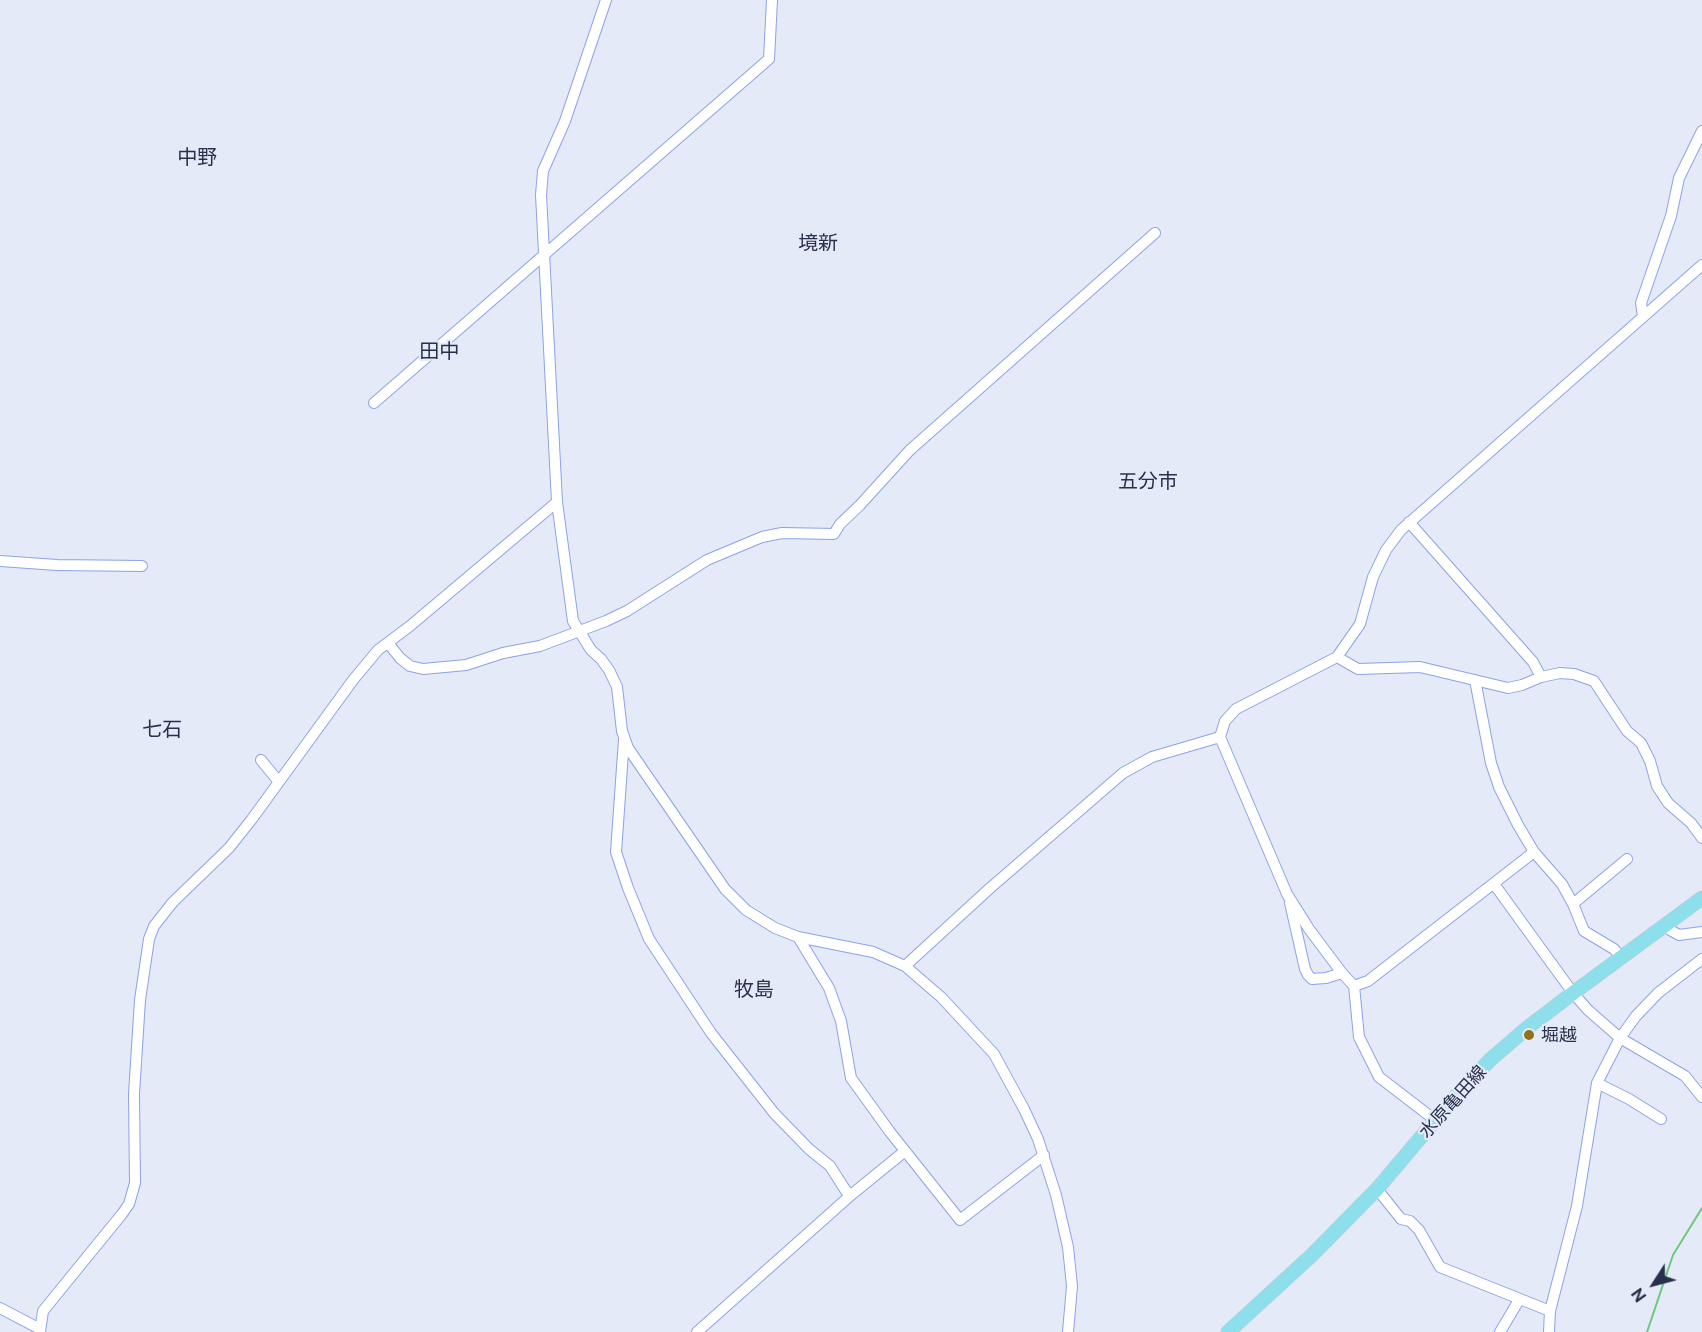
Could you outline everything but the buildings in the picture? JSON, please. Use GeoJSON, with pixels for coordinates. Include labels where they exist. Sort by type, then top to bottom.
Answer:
{"type":"FeatureCollection","features":[{"type":"Feature","properties":{"kind":"main road","name":"水原亀田線"},"geometry":{"type":"LineString","coordinates":[[1228,1332],[1312,1255],[1377,1189],[1435,1120],[1491,1059],[1527,1028],[1702,898]]}},
{"type":"Feature","properties":{"kind":"street"},"geometry":{"type":"LineString","coordinates":[[606,0],[565,121],[543,171],[541,195],[557,502],[570,613],[579,632],[609,670],[617,687],[624,736],[628,747],[726,889],[746,910],[775,928],[798,937],[873,952],[905,966],[941,997],[989,1047],[1024,1109],[1044,1155],[1068,1247],[1071,1286],[1068,1332]]}},
{"type":"Feature","properties":{"kind":"street"},"geometry":{"type":"LineString","coordinates":[[374,403],[768,59],[772,0]]}},
{"type":"Feature","properties":{"kind":"street"},"geometry":{"type":"LineString","coordinates":[[1643,316],[1641,303],[1671,216],[1679,178],[1702,131]]}},
{"type":"Feature","properties":{"kind":"street"},"geometry":{"type":"LineString","coordinates":[[388,643],[410,666],[423,669],[466,664],[540,645],[579,632],[627,611],[707,560],[762,537],[782,533],[834,534],[840,524],[910,450],[1155,233]]}},
{"type":"Feature","properties":{"kind":"street"},"geometry":{"type":"LineString","coordinates":[[1435,1120],[1379,1077],[1359,1037],[1354,986],[1341,973],[1287,894],[1220,737],[1225,721],[1236,709],[1337,657],[1360,624],[1373,577],[1386,550],[1409,522],[1702,265]]}},
{"type":"Feature","properties":{"kind":"street"},"geometry":{"type":"LineString","coordinates":[[0,1308],[40,1331],[43,1311],[125,1209],[135,1183],[134,1094],[140,1000],[154,926],[174,902],[229,848],[353,680],[378,650],[557,502]]}},
{"type":"Feature","properties":{"kind":"street"},"geometry":{"type":"LineString","coordinates":[[1409,522],[1533,662],[1540,677]]}},
{"type":"Feature","properties":{"kind":"street"},"geometry":{"type":"LineString","coordinates":[[0,561],[57,565],[142,566]]}},
{"type":"Feature","properties":{"kind":"street"},"geometry":{"type":"LineString","coordinates":[[1337,657],[1358,669],[1420,667],[1508,688],[1560,673],[1574,674],[1594,681],[1627,731],[1641,743],[1650,760],[1657,786],[1668,803],[1691,823],[1702,838]]}},
{"type":"Feature","properties":{"kind":"street"},"geometry":{"type":"LineString","coordinates":[[1475,680],[1491,763],[1499,787],[1533,852],[1562,884],[1584,931],[1614,949],[1621,957]]}},
{"type":"Feature","properties":{"kind":"street"},"geometry":{"type":"LineString","coordinates":[[624,736],[616,852],[649,939],[711,1033],[774,1113],[809,1149],[830,1166],[851,1195]]}},
{"type":"Feature","properties":{"kind":"street"},"geometry":{"type":"LineString","coordinates":[[905,966],[989,888],[1124,773],[1152,757],[1220,737]]}},
{"type":"Feature","properties":{"kind":"street"},"geometry":{"type":"LineString","coordinates":[[261,760],[279,782]]}},
{"type":"Feature","properties":{"kind":"street"},"geometry":{"type":"LineString","coordinates":[[1354,986],[1368,981],[1533,852]]}},
{"type":"Feature","properties":{"kind":"street"},"geometry":{"type":"LineString","coordinates":[[1573,904],[1627,858]]}},
{"type":"Feature","properties":{"kind":"street"},"geometry":{"type":"LineString","coordinates":[[1494,884],[1573,993],[1598,1020],[1620,1038],[1685,1076],[1702,1097]]}},
{"type":"Feature","properties":{"kind":"street"},"geometry":{"type":"LineString","coordinates":[[1287,894],[1308,975],[1312,979],[1319,979],[1341,973]]}},
{"type":"Feature","properties":{"kind":"street"},"geometry":{"type":"LineString","coordinates":[[1667,924],[1670,930],[1679,935],[1702,932]]}},
{"type":"Feature","properties":{"kind":"street"},"geometry":{"type":"LineString","coordinates":[[798,937],[829,988],[840,1021],[851,1078],[960,1220],[1044,1155]]}},
{"type":"Feature","properties":{"kind":"street"},"geometry":{"type":"LineString","coordinates":[[1549,1332],[1550,1311],[1577,1206],[1597,1083],[1620,1038],[1636,1016],[1658,993],[1702,959]]}},
{"type":"Feature","properties":{"kind":"street"},"geometry":{"type":"LineString","coordinates":[[1597,1083],[1661,1119]]}},
{"type":"Feature","properties":{"kind":"street"},"geometry":{"type":"LineString","coordinates":[[697,1332],[851,1195],[905,1151]]}},
{"type":"Feature","properties":{"kind":"street"},"geometry":{"type":"LineString","coordinates":[[1377,1189],[1401,1220],[1410,1221],[1419,1230],[1440,1267],[1550,1311]]}},
{"type":"Feature","properties":{"kind":"street"},"geometry":{"type":"LineString","coordinates":[[1500,1332],[1519,1300]]}},
{"type":"Feature","properties":{"kind":"waterway"},"geometry":{"type":"LineString","coordinates":[[1647,1332],[1673,1255],[1702,1208]]}},
{"type":"Feature","properties":{"kind":"place","name":"堀越"},"geometry":{"type":"Point","coordinates":[1529,1035]}},
{"type":"Feature","properties":{"kind":"district","name":"中野"},"geometry":{"type":"Point","coordinates":[197,158]}},
{"type":"Feature","properties":{"kind":"district","name":"境新"},"geometry":{"type":"Point","coordinates":[818,244]}},
{"type":"Feature","properties":{"kind":"district","name":"田中"},"geometry":{"type":"Point","coordinates":[439,352]}},
{"type":"Feature","properties":{"kind":"district","name":"五分市"},"geometry":{"type":"Point","coordinates":[1148,482]}},
{"type":"Feature","properties":{"kind":"district","name":"七石"},"geometry":{"type":"Point","coordinates":[162,730]}},
{"type":"Feature","properties":{"kind":"district","name":"牧島"},"geometry":{"type":"Point","coordinates":[754,990]}}]}
